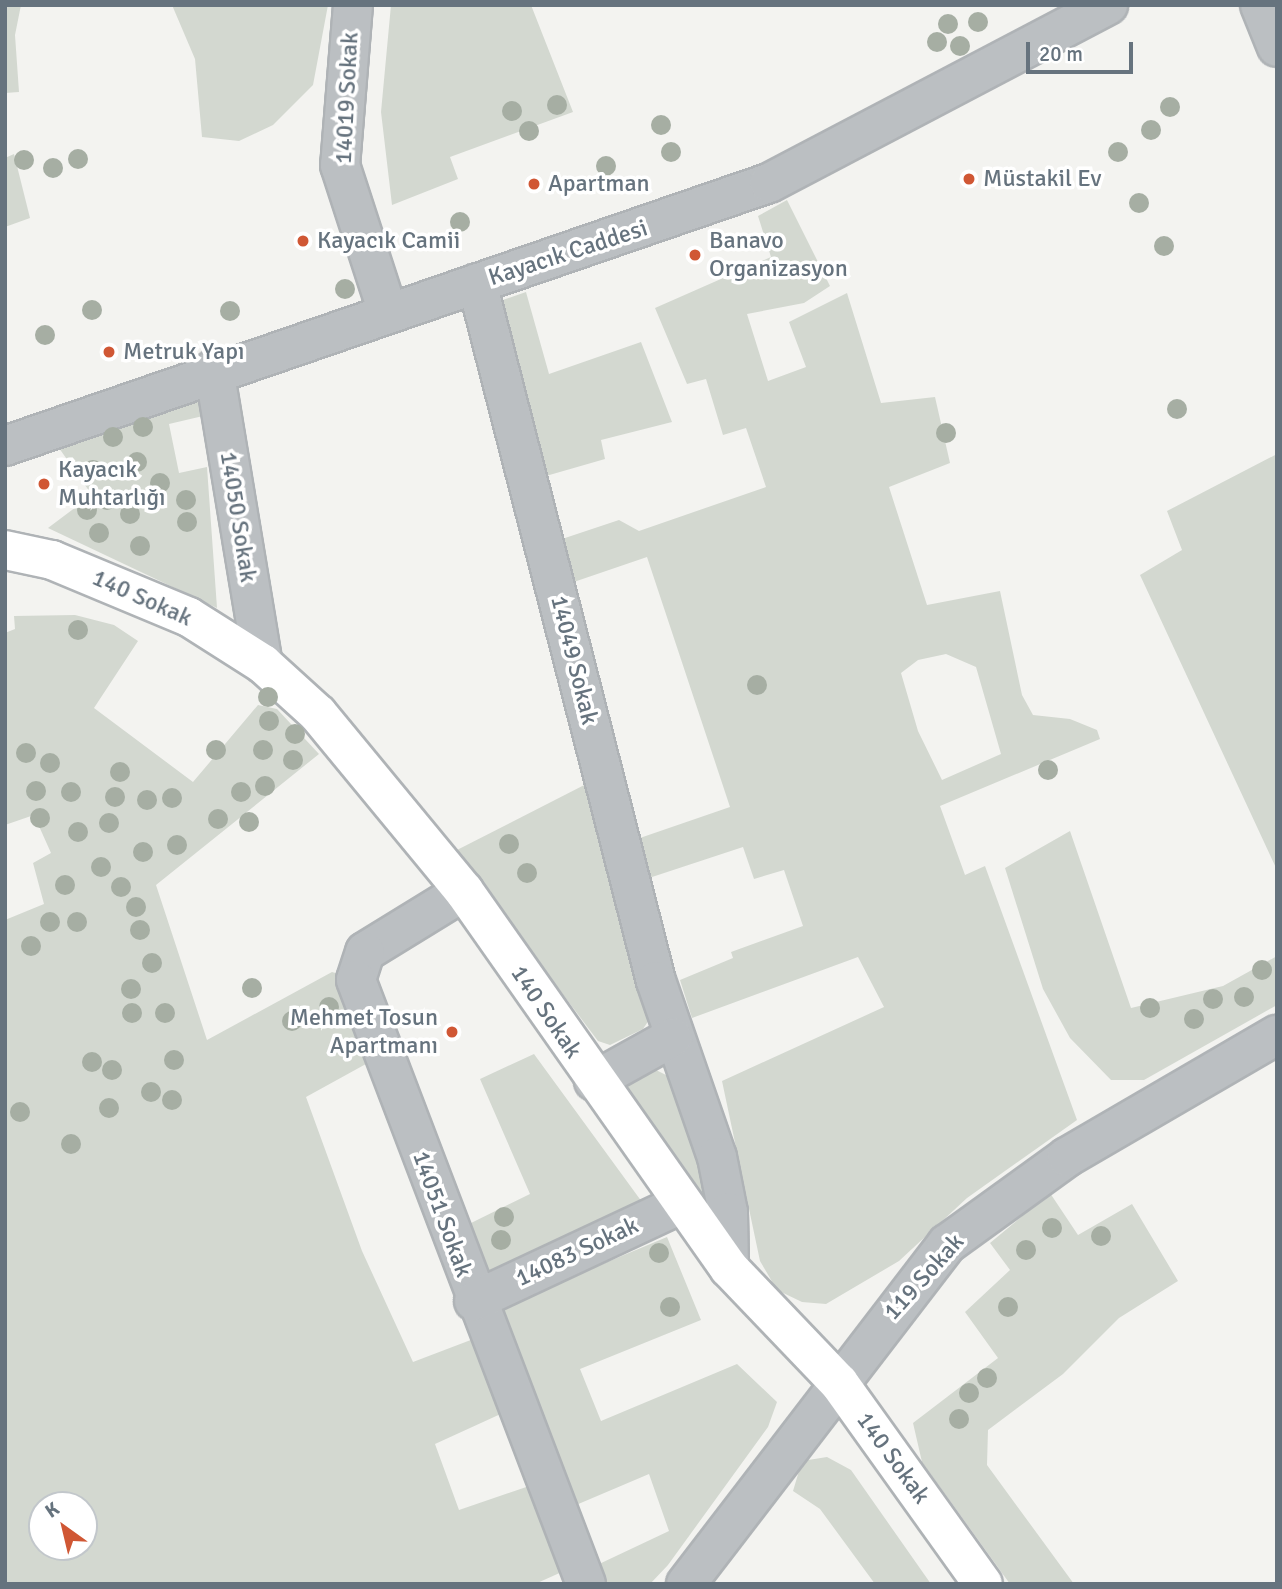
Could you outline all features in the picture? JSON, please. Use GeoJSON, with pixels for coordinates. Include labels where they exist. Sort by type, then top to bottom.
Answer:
{"type":"FeatureCollection","features":[{"type":"Feature","properties":{"kind":"main road","name":"140 Sokak"},"geometry":{"type":"LineString","coordinates":[[9,547],[189,617],[263,664],[318,714],[464,891],[594,1081],[729,1268],[839,1383],[983,1584]]}},
{"type":"Feature","properties":{"kind":"street","name":"14019 Sokak"},"geometry":{"type":"LineString","coordinates":[[353,5],[341,165],[387,310]]}},
{"type":"Feature","properties":{"kind":"street","name":"Kayacık Caddesi"},"geometry":{"type":"LineString","coordinates":[[5,446],[214,369],[769,183],[1108,5]]}},
{"type":"Feature","properties":{"kind":"street"},"geometry":{"type":"LineString","coordinates":[[1260,5],[1277,47]]}},
{"type":"Feature","properties":{"kind":"street","name":"14049 Sokak"},"geometry":{"type":"LineString","coordinates":[[477,283],[673,1037],[717,1157],[728,1212],[729,1268]]}},
{"type":"Feature","properties":{"kind":"street","name":"14050 Sokak"},"geometry":{"type":"LineString","coordinates":[[214,369],[263,664]]}},
{"type":"Feature","properties":{"kind":"street","name":"14051 Sokak"},"geometry":{"type":"LineString","coordinates":[[464,891],[365,953],[355,968],[474,1301],[586,1584]]}},
{"type":"Feature","properties":{"kind":"street","name":"119 Sokak"},"geometry":{"type":"LineString","coordinates":[[686,1584],[918,1276],[998,1203],[1277,1035]]}},
{"type":"Feature","properties":{"kind":"street"},"geometry":{"type":"LineString","coordinates":[[594,1081],[673,1037]]}},
{"type":"Feature","properties":{"kind":"street","name":"14083 Sokak"},"geometry":{"type":"LineString","coordinates":[[474,1301],[681,1204]]}},
{"type":"Feature","properties":{"kind":"shaded area"},"geometry":{"type":"Polygon","coordinates":[[[5,5],[21,5],[15,35],[19,92],[5,93],[5,5]]]}},
{"type":"Feature","properties":{"kind":"shaded area"},"geometry":{"type":"Polygon","coordinates":[[[172,5],[328,5],[313,85],[273,125],[239,141],[202,137],[195,59],[172,5]]]}},
{"type":"Feature","properties":{"kind":"shaded area"},"geometry":{"type":"Polygon","coordinates":[[[391,5],[531,5],[573,112],[450,157],[458,179],[392,205],[381,112],[391,5]]]}},
{"type":"Feature","properties":{"kind":"shaded area"},"geometry":{"type":"Polygon","coordinates":[[[14,154],[30,218],[5,227],[5,158],[14,154]]]}},
{"type":"Feature","properties":{"kind":"shaded area"},"geometry":{"type":"Polygon","coordinates":[[[787,200],[830,286],[804,303],[747,314],[768,381],[806,367],[789,322],[847,293],[881,403],[935,397],[950,463],[889,487],[927,605],[1000,591],[1022,695],[1033,715],[1070,719],[1097,730],[1100,739],[940,806],[965,875],[985,866],[1077,1120],[967,1198],[899,1261],[826,1304],[802,1302],[777,1290],[760,1261],[722,1081],[884,1007],[858,957],[692,1018],[680,980],[733,958],[731,952],[803,926],[784,870],[754,879],[743,847],[649,878],[637,839],[730,807],[647,557],[565,585],[553,542],[619,520],[639,531],[766,487],[746,428],[723,435],[706,379],[687,384],[655,308],[771,257],[758,216],[787,200]],[[946,654],[918,660],[901,673],[918,731],[942,780],[1001,754],[976,667],[946,654]]]}},
{"type":"Feature","properties":{"kind":"shaded area"},"geometry":{"type":"Polygon","coordinates":[[[526,292],[549,374],[641,342],[672,422],[601,440],[605,459],[539,478],[494,303],[526,292]]]}},
{"type":"Feature","properties":{"kind":"shaded area"},"geometry":{"type":"Polygon","coordinates":[[[201,389],[203,416],[169,424],[179,473],[207,467],[217,608],[48,528],[92,495],[59,448],[201,389]]]}},
{"type":"Feature","properties":{"kind":"shaded area"},"geometry":{"type":"Polygon","coordinates":[[[1277,454],[1277,870],[1140,575],[1182,550],[1167,511],[1277,454]]]}},
{"type":"Feature","properties":{"kind":"shaded area"},"geometry":{"type":"Polygon","coordinates":[[[75,615],[114,625],[138,641],[94,708],[193,782],[258,705],[277,709],[319,754],[156,885],[207,1040],[332,972],[346,976],[375,1059],[306,1097],[362,1251],[413,1362],[476,1338],[505,1412],[435,1444],[459,1510],[535,1484],[564,1571],[535,1584],[5,1584],[5,920],[44,904],[33,863],[51,853],[34,815],[5,825],[5,633],[15,629],[14,616],[75,615]]]}},
{"type":"Feature","properties":{"kind":"shaded area"},"geometry":{"type":"Polygon","coordinates":[[[596,779],[651,1017],[643,1029],[610,1045],[598,1041],[455,851],[596,779]]]}},
{"type":"Feature","properties":{"kind":"shaded area"},"geometry":{"type":"Polygon","coordinates":[[[1070,831],[1131,1008],[1223,986],[1277,956],[1277,1005],[1144,1080],[1111,1080],[1070,1038],[1043,989],[1005,868],[1070,831]]]}},
{"type":"Feature","properties":{"kind":"shaded area"},"geometry":{"type":"Polygon","coordinates":[[[534,1054],[642,1202],[489,1281],[465,1226],[530,1194],[480,1079],[534,1054]]]}},
{"type":"Feature","properties":{"kind":"shaded area"},"geometry":{"type":"Polygon","coordinates":[[[648,1066],[670,1077],[683,1098],[709,1199],[695,1200],[623,1086],[648,1066]]]}},
{"type":"Feature","properties":{"kind":"shaded area"},"geometry":{"type":"Polygon","coordinates":[[[1050,1193],[1078,1235],[1132,1204],[1178,1281],[1119,1318],[1063,1374],[988,1430],[987,1465],[1074,1584],[1010,1584],[922,1462],[913,1423],[998,1358],[965,1312],[1010,1270],[990,1243],[1050,1193]]]}},
{"type":"Feature","properties":{"kind":"shaded area"},"geometry":{"type":"Polygon","coordinates":[[[667,1237],[701,1320],[580,1369],[601,1421],[737,1364],[777,1402],[768,1427],[668,1565],[650,1584],[604,1584],[597,1565],[669,1531],[649,1474],[576,1505],[500,1307],[667,1237]]]}},
{"type":"Feature","properties":{"kind":"shaded area"},"geometry":{"type":"Polygon","coordinates":[[[827,1457],[851,1470],[931,1584],[875,1584],[820,1509],[793,1491],[802,1461],[827,1457]]]}},
{"type":"Feature","properties":{"kind":"place","name":"Müstakil Ev"},"geometry":{"type":"Point","coordinates":[969,179]}},
{"type":"Feature","properties":{"kind":"place","name":"Apartman"},"geometry":{"type":"Point","coordinates":[534,184]}},
{"type":"Feature","properties":{"kind":"place","name":"Kayacık Camii"},"geometry":{"type":"Point","coordinates":[303,241]}},
{"type":"Feature","properties":{"kind":"place","name":"Banavo Organizasyon"},"geometry":{"type":"Point","coordinates":[695,255]}},
{"type":"Feature","properties":{"kind":"place","name":"Metruk Yapı"},"geometry":{"type":"Point","coordinates":[109,352]}},
{"type":"Feature","properties":{"kind":"place","name":"Kayacık Muhtarlığı"},"geometry":{"type":"Point","coordinates":[44,484]}},
{"type":"Feature","properties":{"kind":"place","name":"Mehmet Tosun Apartmanı"},"geometry":{"type":"Point","coordinates":[452,1032]}}]}
